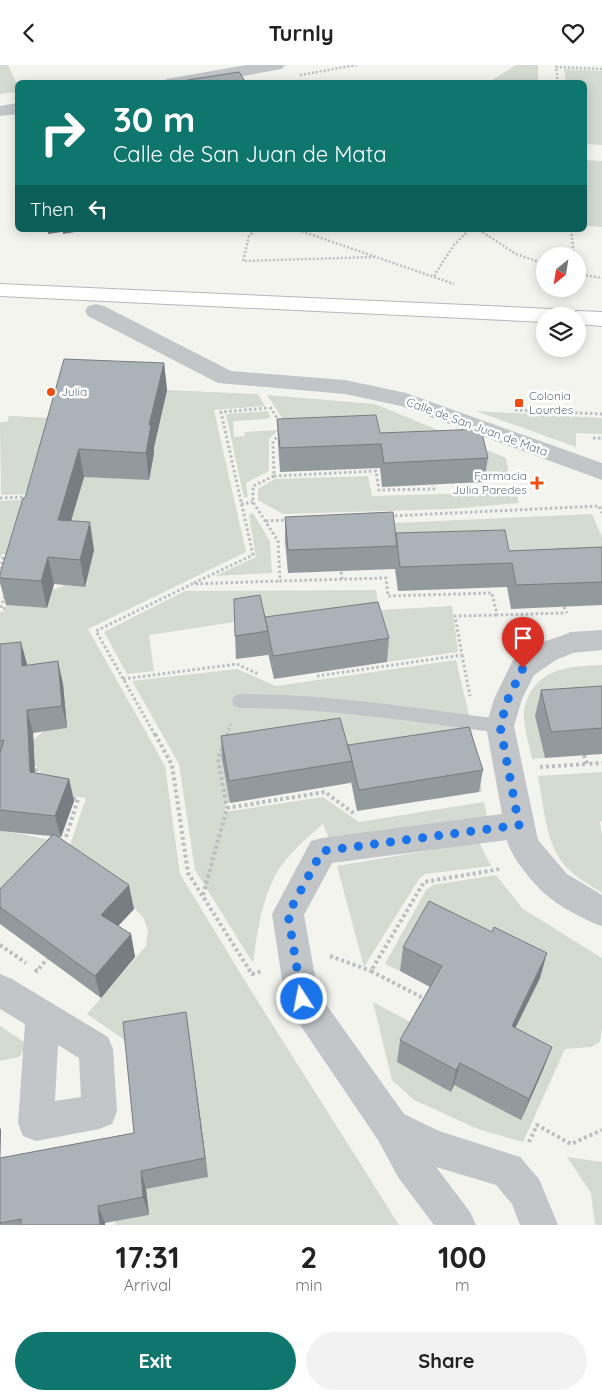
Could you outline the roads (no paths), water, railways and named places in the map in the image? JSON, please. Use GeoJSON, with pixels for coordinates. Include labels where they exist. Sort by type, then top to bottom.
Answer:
{"type":"FeatureCollection","features":[{"type":"Feature","properties":{"kind":"highway"},"geometry":{"type":"LineString","coordinates":[[0,290],[276,301],[536,315]]}},
{"type":"Feature","properties":{"kind":"highway"},"geometry":{"type":"LineString","coordinates":[[0,307],[536,330]]}},
{"type":"Feature","properties":{"kind":"highway"},"geometry":{"type":"LineString","coordinates":[[586,318],[602,319]]}},
{"type":"Feature","properties":{"kind":"highway"},"geometry":{"type":"LineString","coordinates":[[586,332],[602,333]]}},
{"type":"Feature","properties":{"kind":"street"},"geometry":{"type":"LineString","coordinates":[[189,80],[276,65]]}},
{"type":"Feature","properties":{"kind":"street"},"geometry":{"type":"LineString","coordinates":[[0,111],[15,108]]}},
{"type":"Feature","properties":{"kind":"street","name":"Calle de San Juan de Mata"},"geometry":{"type":"LineString","coordinates":[[96,311],[226,378],[345,387],[406,400],[602,472]]}},
{"type":"Feature","properties":{"kind":"street"},"geometry":{"type":"LineString","coordinates":[[602,640],[571,643],[546,652],[523,668],[508,699],[488,724],[524,846],[556,884],[602,912]]}},
{"type":"Feature","properties":{"kind":"street"},"geometry":{"type":"LineString","coordinates":[[457,1225],[411,1163],[391,1127],[302,999],[288,914],[322,851],[519,825]]}},
{"type":"Feature","properties":{"kind":"street"},"geometry":{"type":"LineString","coordinates":[[0,990],[42,1017]]}},
{"type":"Feature","properties":{"kind":"street"},"geometry":{"type":"LineString","coordinates":[[391,1127],[434,1148],[507,1170],[526,1192],[539,1225]]}},
{"type":"Feature","properties":{"kind":"lane"},"geometry":{"type":"LineString","coordinates":[[240,701],[280,701],[488,724]]}},
{"type":"Feature","properties":{"kind":"place","name":"Julia"},"geometry":{"type":"Point","coordinates":[51,392]}},
{"type":"Feature","properties":{"kind":"place","name":"Colonia Lourdes"},"geometry":{"type":"Point","coordinates":[519,403]}},
{"type":"Feature","properties":{"kind":"place","name":"Farmacia Julia Paredes"},"geometry":{"type":"Point","coordinates":[537,483]}}]}
